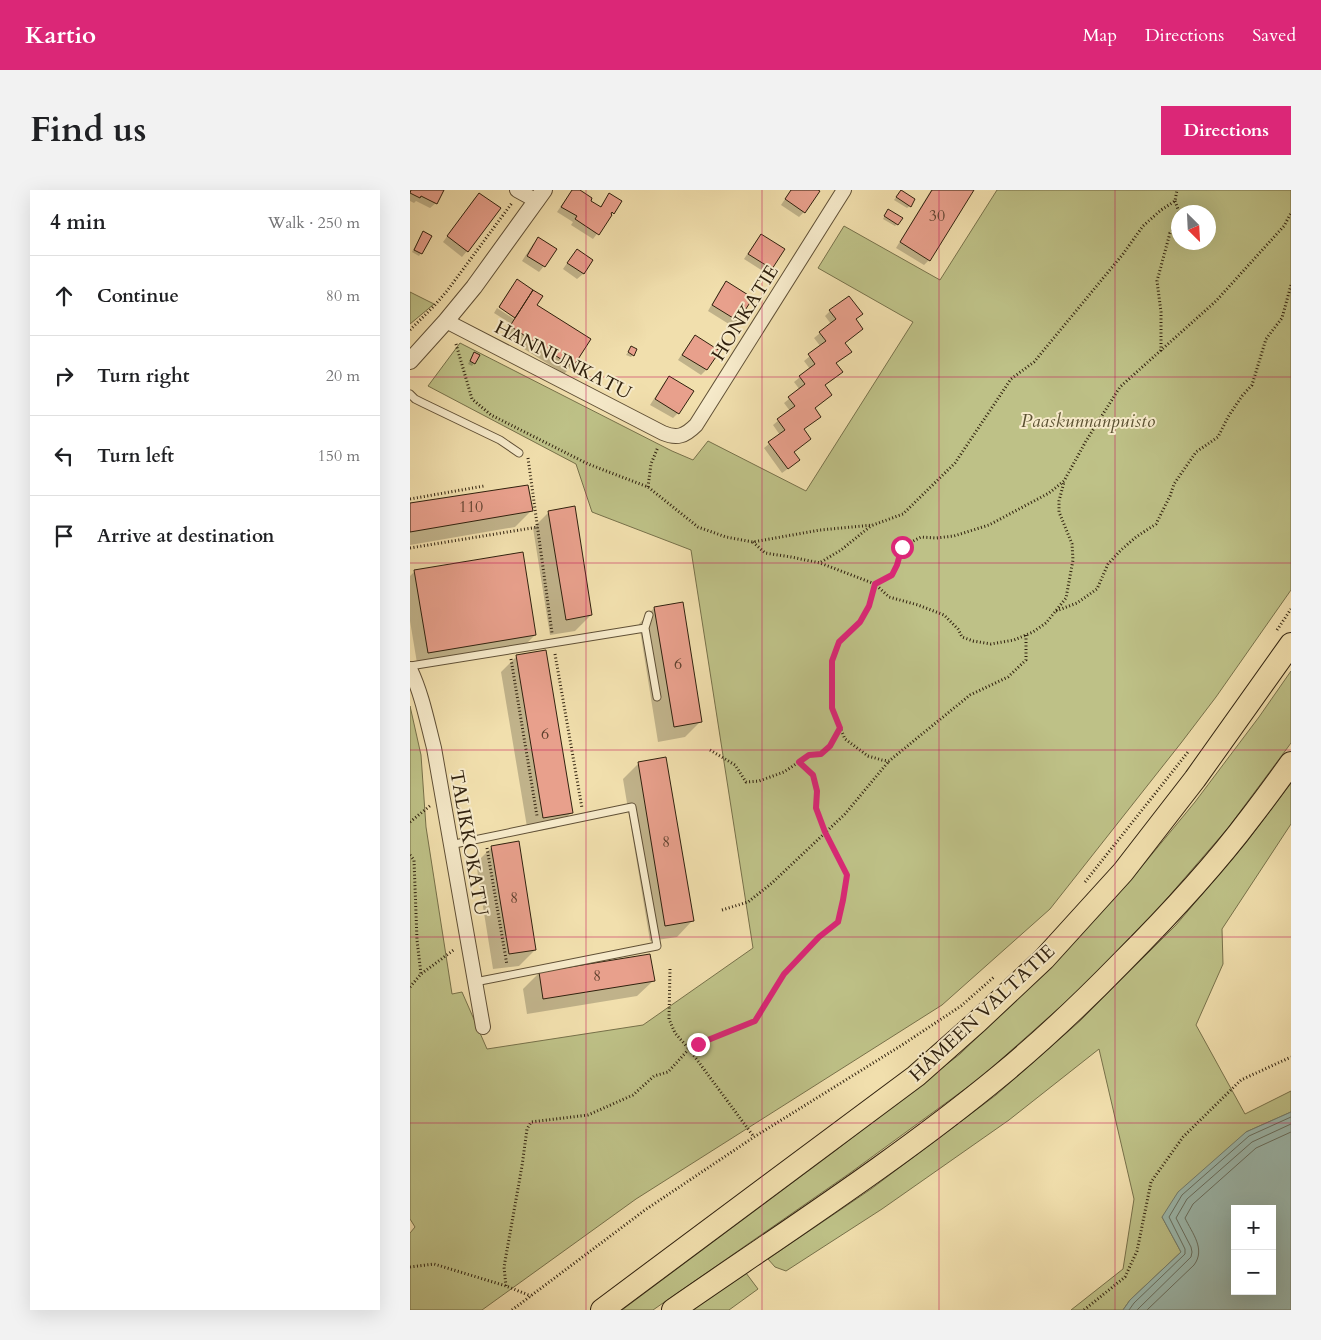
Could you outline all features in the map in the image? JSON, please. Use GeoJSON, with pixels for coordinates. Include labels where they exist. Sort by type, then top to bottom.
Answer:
{"type":"FeatureCollection","features":[{"type":"Feature","properties":{"kind":"highway","name":"HÄMEEN VALTATIE"},"geometry":{"type":"LineString","coordinates":[[602,1310],[916,1076],[1044,959],[1123,872],[1195,779],[1283,638]]}},
{"type":"Feature","properties":{"kind":"highway"},"geometry":{"type":"LineString","coordinates":[[673,1310],[860,1182],[940,1123],[1003,1073],[1076,1009],[1166,918],[1251,818],[1291,763]]}},
{"type":"Feature","properties":{"kind":"street","name":"HONKATIE"},"geometry":{"type":"LineString","coordinates":[[662,437],[682,435],[692,430],[696,425],[844,190]]}},
{"type":"Feature","properties":{"kind":"street"},"geometry":{"type":"LineString","coordinates":[[410,362],[474,286],[541,196],[519,191]]}},
{"type":"Feature","properties":{"kind":"street","name":"HANNUNKATU"},"geometry":{"type":"LineString","coordinates":[[446,321],[662,437]]}},
{"type":"Feature","properties":{"kind":"street","name":"TALIKKOKATU"},"geometry":{"type":"LineString","coordinates":[[410,667],[424,705],[434,748],[483,1027]]}},
{"type":"Feature","properties":{"kind":"lane"},"geometry":{"type":"LineString","coordinates":[[410,394],[415,399],[500,440],[519,453]]}},
{"type":"Feature","properties":{"kind":"lane"},"geometry":{"type":"LineString","coordinates":[[649,616],[645,628],[657,697]]}},
{"type":"Feature","properties":{"kind":"lane"},"geometry":{"type":"LineString","coordinates":[[410,667],[645,628]]}},
{"type":"Feature","properties":{"kind":"lane"},"geometry":{"type":"LineString","coordinates":[[450,845],[632,807],[657,946],[475,982]]}},
{"type":"Feature","properties":{"kind":"path"},"geometry":{"type":"LineString","coordinates":[[1176,205],[1175,201],[1178,190]]}},
{"type":"Feature","properties":{"kind":"path"},"geometry":{"type":"LineString","coordinates":[[410,330],[447,291],[519,191]]}},
{"type":"Feature","properties":{"kind":"path"},"geometry":{"type":"LineString","coordinates":[[456,344],[472,399],[491,415],[588,464],[648,487],[698,527],[726,537],[753,542],[820,530],[872,525],[903,514],[955,463],[1011,379],[1034,362],[1123,254],[1143,226],[1161,210],[1175,201]]}},
{"type":"Feature","properties":{"kind":"path"},"geometry":{"type":"LineString","coordinates":[[753,542],[765,554],[820,563],[875,584],[889,597],[944,615],[958,629],[962,637],[973,641],[992,644],[1014,640],[1033,632],[1046,623],[1066,598],[1073,560],[1072,544],[1059,512],[1059,501],[1064,481],[1086,441],[1120,387],[1216,301],[1284,226],[1291,213]]}},
{"type":"Feature","properties":{"kind":"path"},"geometry":{"type":"LineString","coordinates":[[1161,351],[1161,312],[1157,281],[1171,232]]}},
{"type":"Feature","properties":{"kind":"path"},"geometry":{"type":"LineString","coordinates":[[1055,612],[1077,603],[1097,589],[1108,564],[1136,537],[1156,524],[1174,484],[1196,452],[1218,437],[1228,417],[1252,385],[1266,340],[1282,318],[1291,285]]}},
{"type":"Feature","properties":{"kind":"path"},"geometry":{"type":"LineString","coordinates":[[648,487],[651,464],[662,437]]}},
{"type":"Feature","properties":{"kind":"path"},"geometry":{"type":"LineString","coordinates":[[519,453],[527,454],[554,643],[583,817]]}},
{"type":"Feature","properties":{"kind":"path"},"geometry":{"type":"LineString","coordinates":[[889,761],[868,756],[845,739],[832,708],[832,661],[839,642],[860,622],[869,606],[875,584],[892,575],[902,547],[921,537],[954,536],[989,525],[1049,493],[1064,481]]}},
{"type":"Feature","properties":{"kind":"path"},"geometry":{"type":"LineString","coordinates":[[410,499],[484,486]]}},
{"type":"Feature","properties":{"kind":"path"},"geometry":{"type":"LineString","coordinates":[[820,563],[842,550],[872,525]]}},
{"type":"Feature","properties":{"kind":"path"},"geometry":{"type":"LineString","coordinates":[[410,548],[538,528]]}},
{"type":"Feature","properties":{"kind":"path"},"geometry":{"type":"LineString","coordinates":[[1283,638],[1291,610]]}},
{"type":"Feature","properties":{"kind":"path"},"geometry":{"type":"LineString","coordinates":[[722,910],[748,902],[772,883],[844,814],[889,761],[970,695],[1008,677],[1026,660],[1026,635]]}},
{"type":"Feature","properties":{"kind":"path"},"geometry":{"type":"LineString","coordinates":[[510,650],[539,826]]}},
{"type":"Feature","properties":{"kind":"path"},"geometry":{"type":"LineString","coordinates":[[710,750],[735,765],[746,782],[759,781],[784,772],[809,755],[821,754],[830,746],[840,728]]}},
{"type":"Feature","properties":{"kind":"path"},"geometry":{"type":"LineString","coordinates":[[1081,888],[1191,749]]}},
{"type":"Feature","properties":{"kind":"path"},"geometry":{"type":"LineString","coordinates":[[506,1286],[504,1268],[527,1129],[531,1122],[588,1115],[633,1096],[654,1076],[668,1072],[689,1049],[755,1021],[784,974],[819,937],[838,922],[847,875],[825,832],[816,808],[817,791],[813,775],[799,762]]}},
{"type":"Feature","properties":{"kind":"path"},"geometry":{"type":"LineString","coordinates":[[410,822],[442,796]]}},
{"type":"Feature","properties":{"kind":"path"},"geometry":{"type":"LineString","coordinates":[[485,838],[509,975]]}},
{"type":"Feature","properties":{"kind":"path"},"geometry":{"type":"LineString","coordinates":[[410,855],[414,860],[417,940],[421,974]]}},
{"type":"Feature","properties":{"kind":"path"},"geometry":{"type":"LineString","coordinates":[[410,988],[421,974],[467,939]]}},
{"type":"Feature","properties":{"kind":"path"},"geometry":{"type":"LineString","coordinates":[[670,969],[669,1019],[675,1033],[689,1049],[754,1138]]}},
{"type":"Feature","properties":{"kind":"path"},"geometry":{"type":"LineString","coordinates":[[512,1310],[645,1210],[953,1011],[1000,971]]}},
{"type":"Feature","properties":{"kind":"path"},"geometry":{"type":"LineString","coordinates":[[1084,1310],[1125,1277],[1137,1251],[1152,1182],[1183,1138],[1241,1080],[1291,1057]]}},
{"type":"Feature","properties":{"kind":"path"},"geometry":{"type":"LineString","coordinates":[[410,1267],[434,1264],[506,1286],[531,1296]]}},
{"type":"Feature","properties":{"kind":"green space","name":"Paaskunnanpuisto"},"geometry":{"type":"Polygon","coordinates":[[[997,190],[1291,190],[1291,590],[1216,697],[1050,909],[942,1005],[636,1199],[482,1310],[410,1310],[410,1233],[415,1227],[410,1219],[410,706],[421,755],[426,827],[452,994],[462,992],[487,1049],[643,1025],[753,948],[691,550],[592,512],[576,464],[428,386],[460,343],[693,460],[708,441],[806,491],[913,322],[818,268],[844,226],[940,280],[997,190]]]}},
{"type":"Feature","properties":{"kind":"green space"},"geometry":{"type":"Polygon","coordinates":[[[410,292],[434,304],[410,324],[410,292]]]}},
{"type":"Feature","properties":{"kind":"green space"},"geometry":{"type":"Polygon","coordinates":[[[1291,671],[1291,743],[1228,828],[1157,910],[1077,992],[980,1078],[850,1173],[653,1310],[622,1310],[835,1151],[960,1054],[1053,964],[1129,882],[1195,802],[1291,671]]]}},
{"type":"Feature","properties":{"kind":"green space"},"geometry":{"type":"Polygon","coordinates":[[[1291,783],[1291,824],[1222,929],[1223,964],[1196,1025],[1245,1114],[1291,1091],[1291,1112],[1246,1132],[1162,1217],[1181,1252],[1130,1300],[1123,1310],[1071,1310],[1123,1269],[1134,1199],[1099,1049],[1009,1120],[882,1209],[786,1271],[775,1267],[768,1259],[871,1189],[996,1095],[1080,1021],[1176,925],[1245,844],[1291,783]]]}},
{"type":"Feature","properties":{"kind":"green space"},"geometry":{"type":"Polygon","coordinates":[[[746,1273],[758,1289],[729,1310],[692,1310],[746,1273]]]}},
{"type":"Feature","properties":{"kind":"water"},"geometry":{"type":"Polygon","coordinates":[[[1291,1112],[1291,1310],[1123,1310],[1130,1300],[1181,1252],[1162,1217],[1178,1192],[1246,1132],[1291,1112]]]}},
{"type":"Feature","properties":{"kind":"building"},"geometry":{"type":"Polygon","coordinates":[[[411,190],[444,190],[437,204],[410,193],[411,190]]]}},
{"type":"Feature","properties":{"kind":"building"},"geometry":{"type":"Polygon","coordinates":[[[572,190],[580,190],[592,198],[591,201],[601,207],[609,193],[622,201],[614,214],[612,212],[599,235],[575,219],[577,216],[561,207],[572,190]]]}},
{"type":"Feature","properties":{"kind":"building"},"geometry":{"type":"Polygon","coordinates":[[[791,190],[820,191],[805,213],[785,199],[791,190]]]}},
{"type":"Feature","properties":{"kind":"building"},"geometry":{"type":"Polygon","coordinates":[[[901,190],[915,199],[911,207],[896,197],[901,190]]]}},
{"type":"Feature","properties":{"kind":"building"},"geometry":{"type":"Polygon","coordinates":[[[932,190],[974,190],[930,261],[900,242],[932,190]]]}},
{"type":"Feature","properties":{"kind":"building"},"geometry":{"type":"Polygon","coordinates":[[[479,193],[501,208],[468,252],[447,236],[479,193]]]}},
{"type":"Feature","properties":{"kind":"building"},"geometry":{"type":"Polygon","coordinates":[[[888,209],[903,218],[898,225],[884,216],[888,209]]]}},
{"type":"Feature","properties":{"kind":"building"},"geometry":{"type":"Polygon","coordinates":[[[423,231],[432,236],[422,254],[414,250],[423,231]]]}},
{"type":"Feature","properties":{"kind":"building"},"geometry":{"type":"Polygon","coordinates":[[[761,234],[785,249],[772,269],[748,254],[761,234]]]}},
{"type":"Feature","properties":{"kind":"building"},"geometry":{"type":"Polygon","coordinates":[[[538,237],[557,249],[545,267],[527,256],[538,237]]]}},
{"type":"Feature","properties":{"kind":"building"},"geometry":{"type":"Polygon","coordinates":[[[577,249],[593,260],[584,274],[567,263],[577,249]]]}},
{"type":"Feature","properties":{"kind":"building"},"geometry":{"type":"Polygon","coordinates":[[[517,279],[533,290],[515,318],[499,307],[517,279]]]}},
{"type":"Feature","properties":{"kind":"building"},"geometry":{"type":"Polygon","coordinates":[[[726,281],[753,298],[738,321],[712,305],[726,281]]]}},
{"type":"Feature","properties":{"kind":"building"},"geometry":{"type":"Polygon","coordinates":[[[533,290],[543,296],[537,305],[591,339],[573,367],[510,326],[533,290]]]}},
{"type":"Feature","properties":{"kind":"building"},"geometry":{"type":"Polygon","coordinates":[[[849,296],[863,314],[856,319],[863,329],[845,343],[852,352],[836,363],[843,372],[825,385],[832,395],[815,408],[821,417],[804,429],[811,439],[794,452],[800,460],[788,469],[768,442],[785,430],[777,419],[795,406],[788,397],[805,384],[799,376],[815,364],[808,354],[826,341],[819,332],[836,319],[829,310],[849,296]]]}},
{"type":"Feature","properties":{"kind":"building"},"geometry":{"type":"Polygon","coordinates":[[[695,335],[720,351],[707,370],[682,355],[695,335]]]}},
{"type":"Feature","properties":{"kind":"building"},"geometry":{"type":"Polygon","coordinates":[[[631,346],[637,349],[634,356],[628,352],[631,346]]]}},
{"type":"Feature","properties":{"kind":"building"},"geometry":{"type":"Polygon","coordinates":[[[474,352],[480,355],[475,364],[470,361],[474,352]]]}},
{"type":"Feature","properties":{"kind":"building"},"geometry":{"type":"Polygon","coordinates":[[[669,376],[694,391],[679,414],[655,399],[669,376]]]}},
{"type":"Feature","properties":{"kind":"building"},"geometry":{"type":"Polygon","coordinates":[[[528,485],[533,511],[410,532],[410,503],[528,485]]]}},
{"type":"Feature","properties":{"kind":"building"},"geometry":{"type":"Polygon","coordinates":[[[575,506],[592,615],[566,620],[548,511],[575,506]]]}},
{"type":"Feature","properties":{"kind":"building"},"geometry":{"type":"Polygon","coordinates":[[[523,552],[536,635],[428,653],[414,570],[523,552]]]}},
{"type":"Feature","properties":{"kind":"building"},"geometry":{"type":"Polygon","coordinates":[[[683,602],[702,722],[674,727],[654,607],[683,602]]]}},
{"type":"Feature","properties":{"kind":"building"},"geometry":{"type":"Polygon","coordinates":[[[546,650],[573,813],[543,818],[516,655],[546,650]]]}},
{"type":"Feature","properties":{"kind":"building"},"geometry":{"type":"Polygon","coordinates":[[[666,757],[694,921],[665,926],[638,762],[666,757]]]}},
{"type":"Feature","properties":{"kind":"building"},"geometry":{"type":"Polygon","coordinates":[[[519,841],[536,950],[509,954],[491,846],[519,841]]]}},
{"type":"Feature","properties":{"kind":"building"},"geometry":{"type":"Polygon","coordinates":[[[650,954],[655,981],[543,999],[539,972],[650,954]]]}},
{"type":"Feature","properties":{"kind":"route"},"geometry":{"type":"LineString","coordinates":[[698,1044],[755,1021],[784,974],[819,937],[838,922],[847,875],[825,832],[816,808],[817,791],[813,775],[799,762],[809,755],[821,754],[830,746],[840,728],[832,708],[832,661],[839,642],[860,622],[869,606],[875,584],[892,575],[902,547]]}}]}
